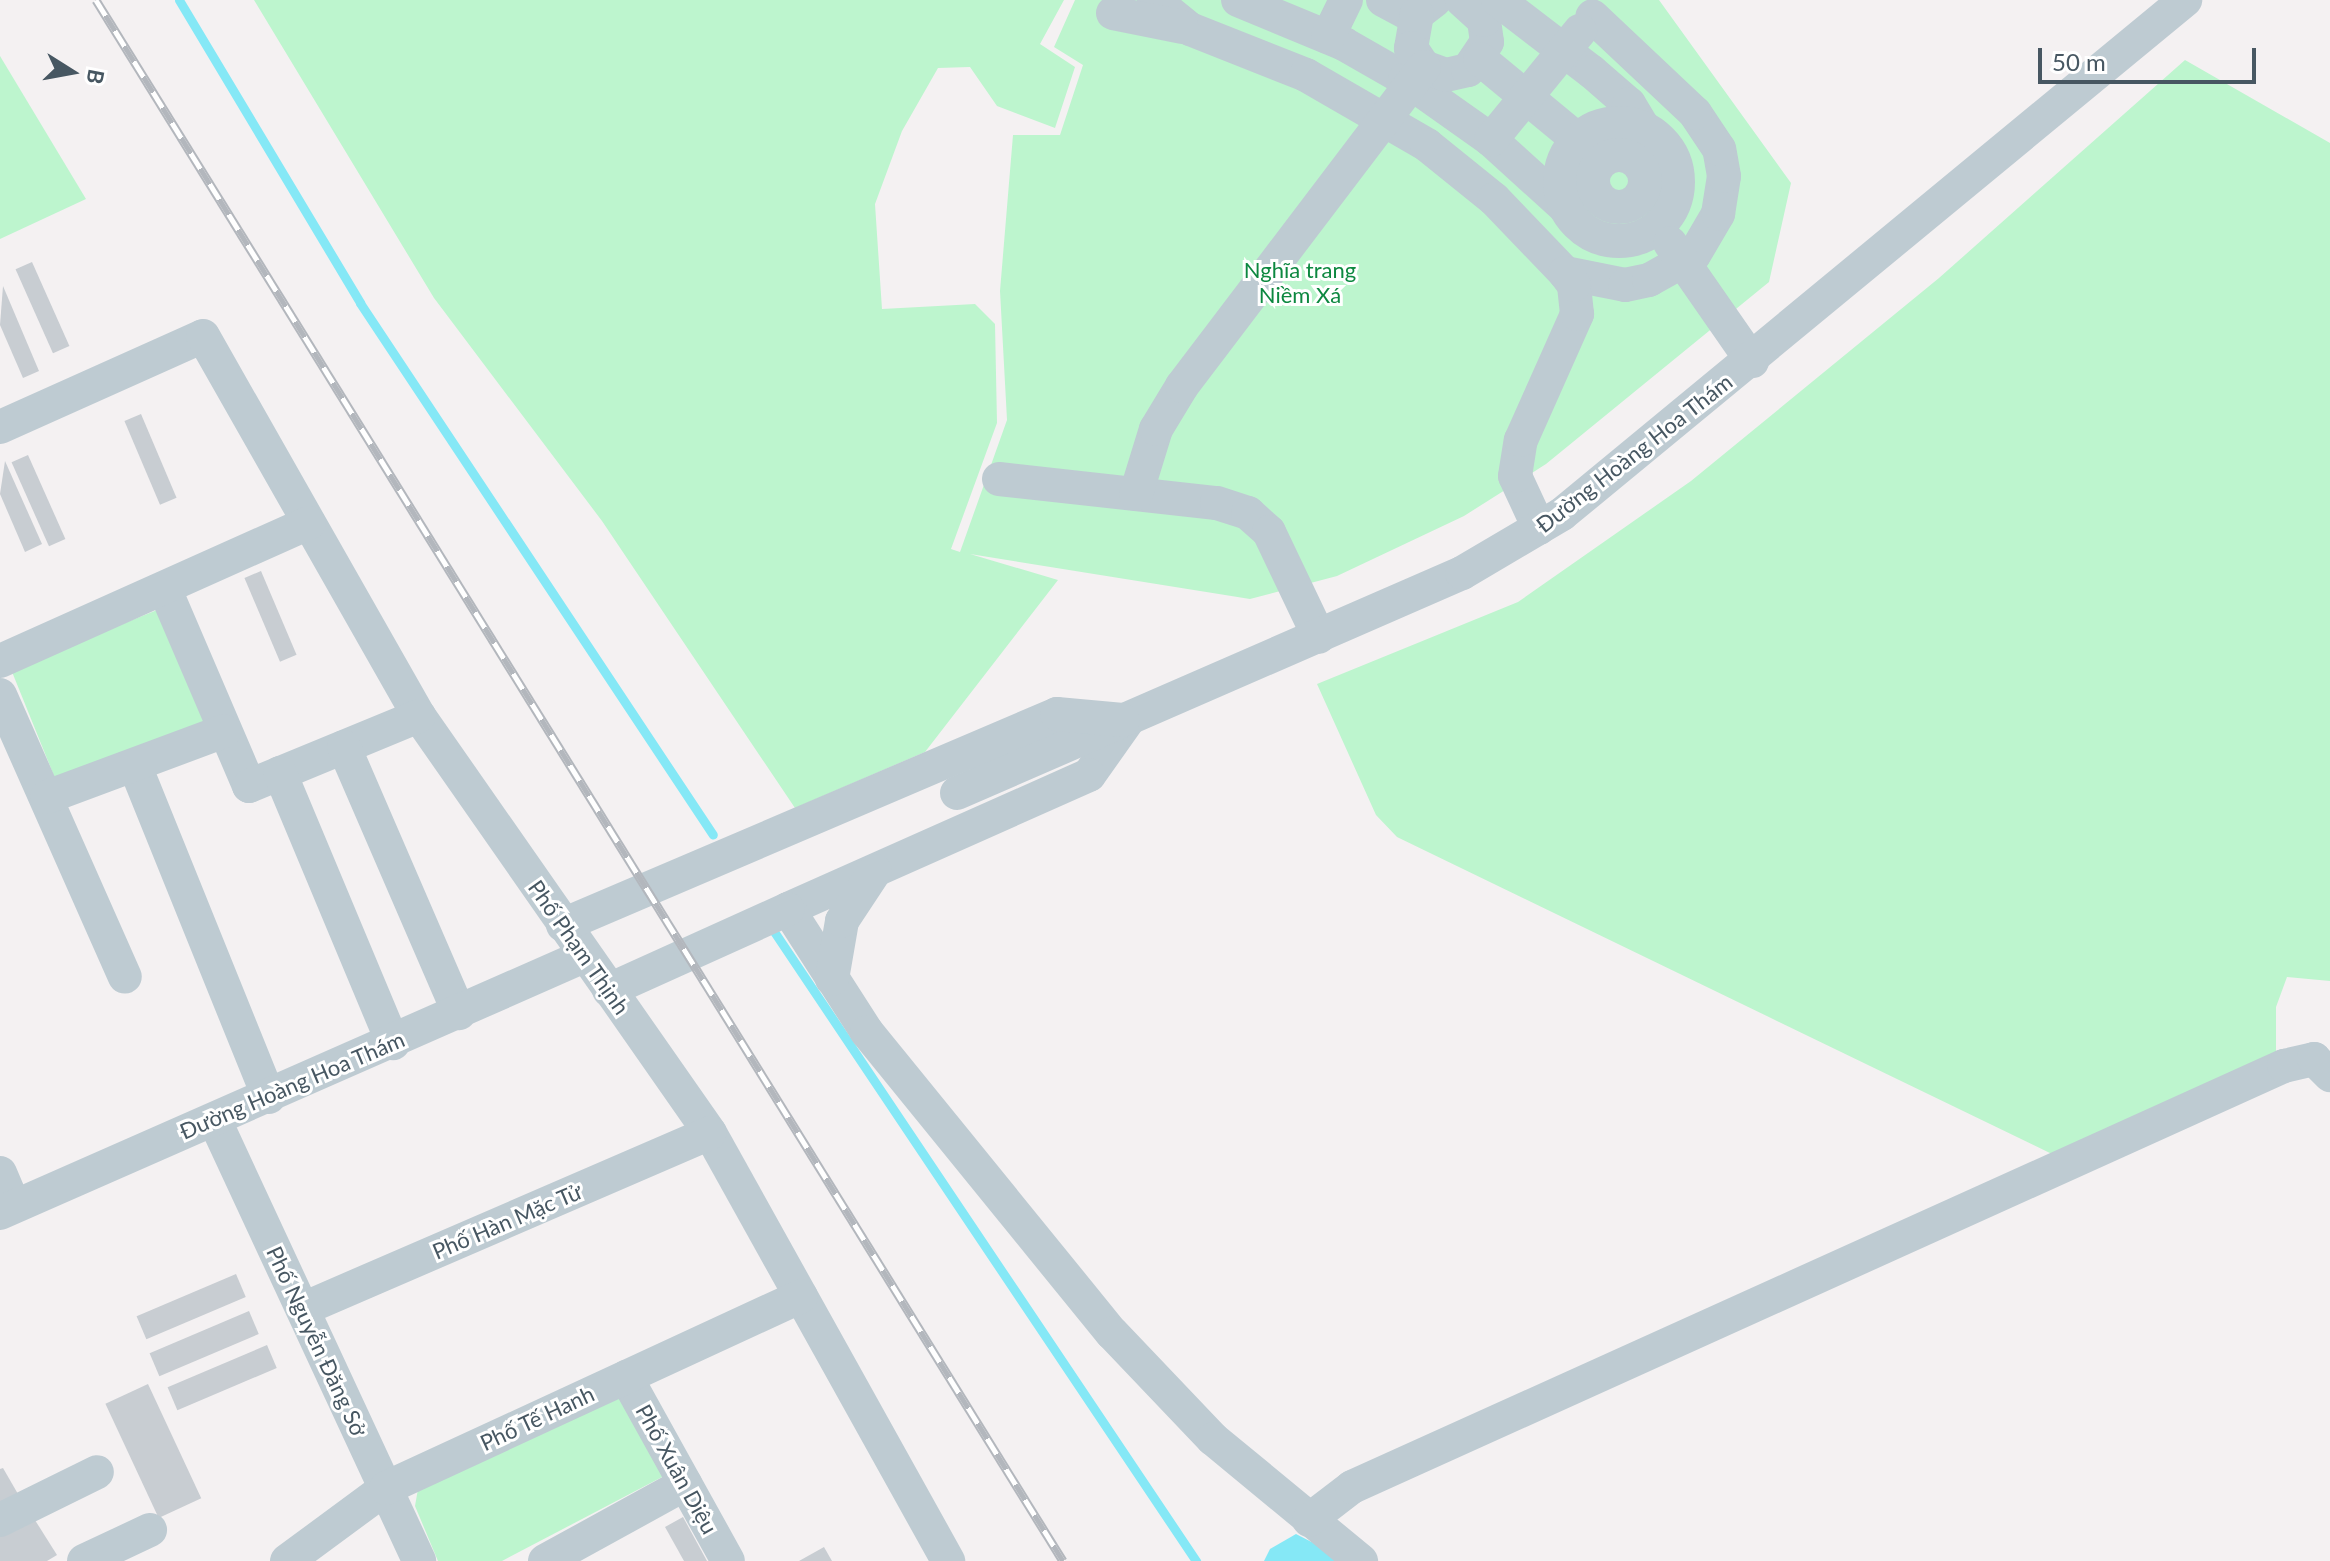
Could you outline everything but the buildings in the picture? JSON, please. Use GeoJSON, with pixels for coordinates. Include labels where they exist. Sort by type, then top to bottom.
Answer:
{"type":"FeatureCollection","features":[{"type":"Feature","properties":{"kind":"street"},"geometry":{"type":"LineString","coordinates":[[1154,0],[1199,32]]}},
{"type":"Feature","properties":{"kind":"street"},"geometry":{"type":"LineString","coordinates":[[1199,32],[1218,0]]}},
{"type":"Feature","properties":{"kind":"street"},"geometry":{"type":"LineString","coordinates":[[1238,0],[1418,75],[1491,140],[1573,189],[1618,207],[1637,200],[1661,184],[1676,167],[1637,138],[1592,129],[1578,140],[1573,189],[1586,231],[1616,241],[1657,227]]}},
{"type":"Feature","properties":{"kind":"street"},"geometry":{"type":"LineString","coordinates":[[1328,37],[1346,0]]}},
{"type":"Feature","properties":{"kind":"street"},"geometry":{"type":"LineString","coordinates":[[1383,0],[1425,9],[1411,48],[1418,75]]}},
{"type":"Feature","properties":{"kind":"street"},"geometry":{"type":"LineString","coordinates":[[1418,75],[1457,74],[1480,59],[1487,42],[1484,20],[1462,0]]}},
{"type":"Feature","properties":{"kind":"street"},"geometry":{"type":"LineString","coordinates":[[1498,0],[1565,49],[1629,104],[1637,138],[1636,162],[1661,184]]}},
{"type":"Feature","properties":{"kind":"street","name":"Đường Hoàng Hoa Thám"},"geometry":{"type":"LineString","coordinates":[[957,793],[1462,573],[1539,528],[1752,361],[2185,0]]}},
{"type":"Feature","properties":{"kind":"street"},"geometry":{"type":"LineString","coordinates":[[1491,140],[1599,8],[1707,103],[1719,149],[1723,197],[1706,240],[1683,262],[1625,285],[1565,273]]}},
{"type":"Feature","properties":{"kind":"street"},"geometry":{"type":"LineString","coordinates":[[1113,13],[1199,32],[1306,75],[1385,119],[1494,199],[1565,273],[1574,285],[1577,314],[1521,440],[1515,476],[1539,528]]}},
{"type":"Feature","properties":{"kind":"street"},"geometry":{"type":"LineString","coordinates":[[1480,59],[1578,140]]}},
{"type":"Feature","properties":{"kind":"street"},"geometry":{"type":"LineString","coordinates":[[1136,494],[1156,429],[1182,386],[1418,75]]}},
{"type":"Feature","properties":{"kind":"street"},"geometry":{"type":"LineString","coordinates":[[1573,189],[1598,165],[1637,138],[1707,103]]}},
{"type":"Feature","properties":{"kind":"street"},"geometry":{"type":"LineString","coordinates":[[1661,184],[1657,227],[1752,361]]}},
{"type":"Feature","properties":{"kind":"street"},"geometry":{"type":"LineString","coordinates":[[1616,241],[1618,207]]}},
{"type":"Feature","properties":{"kind":"street","name":"Phố Phạm Thịnh"},"geometry":{"type":"LineString","coordinates":[[0,427],[203,336],[419,716],[710,1133],[948,1561]]}},
{"type":"Feature","properties":{"kind":"street"},"geometry":{"type":"LineString","coordinates":[[999,479],[1217,503],[1248,513],[1269,532],[1319,637]]}},
{"type":"Feature","properties":{"kind":"street"},"geometry":{"type":"LineString","coordinates":[[0,661],[166,592],[309,523]]}},
{"type":"Feature","properties":{"kind":"street"},"geometry":{"type":"LineString","coordinates":[[166,592],[249,786],[419,716]]}},
{"type":"Feature","properties":{"kind":"street"},"geometry":{"type":"LineString","coordinates":[[0,695],[125,977]]}},
{"type":"Feature","properties":{"kind":"street"},"geometry":{"type":"LineString","coordinates":[[563,925],[1057,714],[1128,720]]}},
{"type":"Feature","properties":{"kind":"street"},"geometry":{"type":"LineString","coordinates":[[609,990],[1089,775],[1128,720]]}},
{"type":"Feature","properties":{"kind":"street"},"geometry":{"type":"LineString","coordinates":[[47,797],[224,731]]}},
{"type":"Feature","properties":{"kind":"street"},"geometry":{"type":"LineString","coordinates":[[344,747],[459,1013]]}},
{"type":"Feature","properties":{"kind":"street"},"geometry":{"type":"LineString","coordinates":[[135,766],[269,1097]]}},
{"type":"Feature","properties":{"kind":"street"},"geometry":{"type":"LineString","coordinates":[[280,773],[393,1043]]}},
{"type":"Feature","properties":{"kind":"street"},"geometry":{"type":"LineString","coordinates":[[832,979],[842,921],[875,871]]}},
{"type":"Feature","properties":{"kind":"street"},"geometry":{"type":"LineString","coordinates":[[788,909],[832,979],[986,1184],[1112,1333],[1213,1439],[1361,1561]]}},
{"type":"Feature","properties":{"kind":"street","name":"Đường Hoàng Hoa Thám"},"geometry":{"type":"LineString","coordinates":[[7,1210],[393,1043],[584,956]]}},
{"type":"Feature","properties":{"kind":"street"},"geometry":{"type":"LineString","coordinates":[[1309,1520],[1352,1487],[2284,1066],[2314,1059],[2330,1075]]}},
{"type":"Feature","properties":{"kind":"street","name":"Phố Nguyễn Đăng Sở"},"geometry":{"type":"LineString","coordinates":[[215,1121],[419,1561]]}},
{"type":"Feature","properties":{"kind":"street","name":"Phố Hàn Mặc Tử"},"geometry":{"type":"LineString","coordinates":[[303,1309],[710,1133]]}},
{"type":"Feature","properties":{"kind":"street"},"geometry":{"type":"LineString","coordinates":[[0,1173],[7,1210]]}},
{"type":"Feature","properties":{"kind":"street","name":"Phố Tế Hanh"},"geometry":{"type":"LineString","coordinates":[[287,1561],[386,1488],[801,1296]]}},
{"type":"Feature","properties":{"kind":"street","name":"Phố Xuân Diệu"},"geometry":{"type":"LineString","coordinates":[[626,1377],[728,1561]]}},
{"type":"Feature","properties":{"kind":"street"},"geometry":{"type":"LineString","coordinates":[[0,1520],[97,1472]]}},
{"type":"Feature","properties":{"kind":"street"},"geometry":{"type":"LineString","coordinates":[[545,1561],[685,1484]]}},
{"type":"Feature","properties":{"kind":"street"},"geometry":{"type":"LineString","coordinates":[[84,1561],[150,1530]]}},
{"type":"Feature","properties":{"kind":"green space","name":"Nghĩa trang Niềm Xá"},"geometry":{"type":"Polygon","coordinates":[[[254,0],[1064,0],[1040,44],[1075,67],[1055,128],[997,106],[970,67],[938,68],[902,131],[875,204],[882,309],[975,304],[995,324],[997,423],[951,549],[960,552],[1007,420],[1000,291],[1013,135],[1060,135],[1083,65],[1054,47],[1075,0],[1659,0],[1791,183],[1769,282],[1546,464],[1464,516],[1337,576],[1250,599],[970,554],[1058,580],[925,752],[795,808],[602,521],[434,298],[254,0]]]}},
{"type":"Feature","properties":{"kind":"green space"},"geometry":{"type":"Polygon","coordinates":[[[0,56],[86,199],[0,239],[0,56]]]}},
{"type":"Feature","properties":{"kind":"green space"},"geometry":{"type":"Polygon","coordinates":[[[2185,60],[2330,143],[2330,981],[2287,977],[2276,1007],[2276,1059],[2054,1155],[1397,837],[1376,815],[1317,684],[1518,602],[1691,481],[1939,278],[2185,60]]]}},
{"type":"Feature","properties":{"kind":"green space"},"geometry":{"type":"Polygon","coordinates":[[[162,608],[207,720],[56,781],[11,669],[162,608]]]}},
{"type":"Feature","properties":{"kind":"green space"},"geometry":{"type":"Polygon","coordinates":[[[620,1393],[664,1476],[502,1561],[438,1561],[415,1506],[418,1489],[620,1393]]]}},
{"type":"Feature","properties":{"kind":"water"},"geometry":{"type":"Polygon","coordinates":[[[1296,1534],[1335,1554],[1338,1561],[1264,1561],[1270,1549],[1296,1534]]]}},
{"type":"Feature","properties":{"kind":"waterway"},"geometry":{"type":"LineString","coordinates":[[179,0],[360,303],[713,835]]}},
{"type":"Feature","properties":{"kind":"waterway"},"geometry":{"type":"LineString","coordinates":[[773,930],[1196,1561]]}},
{"type":"Feature","properties":{"kind":"railway"},"geometry":{"type":"LineString","coordinates":[[96,0],[1063,1561]]}}]}
